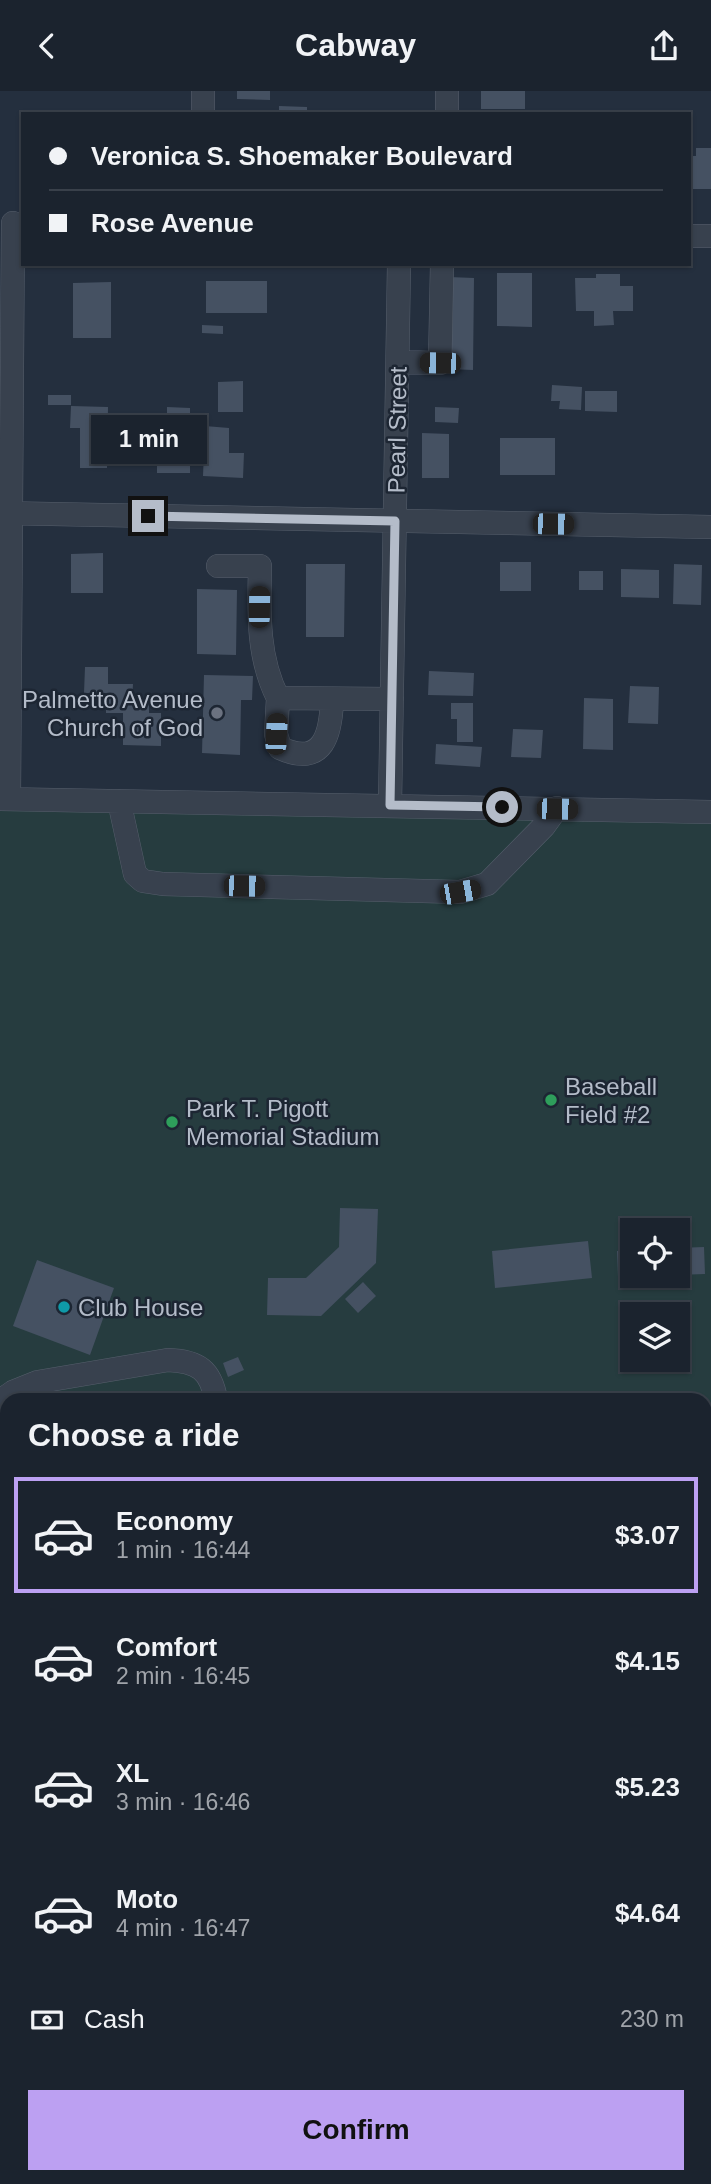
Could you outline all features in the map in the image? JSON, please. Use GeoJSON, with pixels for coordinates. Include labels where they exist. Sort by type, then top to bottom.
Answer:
{"type":"FeatureCollection","features":[{"type":"Feature","properties":{"kind":"street"},"geometry":{"type":"LineString","coordinates":[[203,91],[203,112]]}},
{"type":"Feature","properties":{"kind":"street"},"geometry":{"type":"LineString","coordinates":[[447,91],[447,112]]}},
{"type":"Feature","properties":{"kind":"street"},"geometry":{"type":"LineString","coordinates":[[12,223],[5,514],[4,799],[711,812]]}},
{"type":"Feature","properties":{"kind":"street"},"geometry":{"type":"LineString","coordinates":[[691,236],[711,236]]}},
{"type":"Feature","properties":{"kind":"street","name":"Pearl Street"},"geometry":{"type":"LineString","coordinates":[[390,805],[399,266]]}},
{"type":"Feature","properties":{"kind":"street"},"geometry":{"type":"LineString","coordinates":[[398,362],[440,363],[442,266]]}},
{"type":"Feature","properties":{"kind":"street"},"geometry":{"type":"LineString","coordinates":[[5,514],[711,527]]}},
{"type":"Feature","properties":{"kind":"street"},"geometry":{"type":"LineString","coordinates":[[218,566],[260,566],[259,607],[263,659],[268,678],[278,698],[276,734],[279,748],[288,752],[317,749],[328,738],[331,699]]}},
{"type":"Feature","properties":{"kind":"street"},"geometry":{"type":"LineString","coordinates":[[278,698],[392,699]]}},
{"type":"Feature","properties":{"kind":"street"},"geometry":{"type":"LineString","coordinates":[[119,801],[135,874],[143,881],[163,884],[460,892],[486,884],[544,826],[557,809]]}},
{"type":"Feature","properties":{"kind":"street"},"geometry":{"type":"LineString","coordinates":[[12,1393],[38,1383],[168,1360],[187,1361],[202,1369],[213,1383],[215,1393]]}},
{"type":"Feature","properties":{"kind":"green space"},"geometry":{"type":"Polygon","coordinates":[[[0,809],[711,822],[711,1393],[0,1393],[0,809]]]}},
{"type":"Feature","properties":{"kind":"building"},"geometry":{"type":"Polygon","coordinates":[[[237,91],[270,91],[270,100],[237,99],[237,91]]]}},
{"type":"Feature","properties":{"kind":"building"},"geometry":{"type":"Polygon","coordinates":[[[481,91],[525,91],[525,109],[481,109],[481,91]]]}},
{"type":"Feature","properties":{"kind":"building"},"geometry":{"type":"Polygon","coordinates":[[[279,106],[307,107],[307,112],[279,112],[279,106]]]}},
{"type":"Feature","properties":{"kind":"building"},"geometry":{"type":"Polygon","coordinates":[[[696,148],[711,148],[711,189],[691,189],[691,156],[696,156],[696,148]]]}},
{"type":"Feature","properties":{"kind":"building"},"geometry":{"type":"Polygon","coordinates":[[[497,273],[532,273],[532,327],[497,326],[497,273]]]}},
{"type":"Feature","properties":{"kind":"building"},"geometry":{"type":"Polygon","coordinates":[[[596,274],[620,274],[620,286],[633,286],[633,311],[613,311],[614,325],[594,326],[594,311],[576,311],[575,278],[596,278],[596,274]]]}},
{"type":"Feature","properties":{"kind":"building"},"geometry":{"type":"Polygon","coordinates":[[[449,277],[474,278],[473,370],[448,369],[449,277]]]}},
{"type":"Feature","properties":{"kind":"building"},"geometry":{"type":"Polygon","coordinates":[[[206,281],[267,281],[267,313],[206,313],[206,281]]]}},
{"type":"Feature","properties":{"kind":"building"},"geometry":{"type":"Polygon","coordinates":[[[111,282],[111,338],[73,338],[73,283],[111,282]]]}},
{"type":"Feature","properties":{"kind":"building"},"geometry":{"type":"Polygon","coordinates":[[[202,325],[223,326],[223,334],[202,333],[202,325]]]}},
{"type":"Feature","properties":{"kind":"building"},"geometry":{"type":"Polygon","coordinates":[[[243,381],[243,412],[218,412],[218,382],[243,381]]]}},
{"type":"Feature","properties":{"kind":"building"},"geometry":{"type":"Polygon","coordinates":[[[552,385],[582,387],[581,410],[559,409],[560,401],[551,401],[552,385]]]}},
{"type":"Feature","properties":{"kind":"building"},"geometry":{"type":"Polygon","coordinates":[[[585,391],[617,391],[617,412],[585,411],[585,391]]]}},
{"type":"Feature","properties":{"kind":"building"},"geometry":{"type":"Polygon","coordinates":[[[48,395],[71,395],[71,405],[48,405],[48,395]]]}},
{"type":"Feature","properties":{"kind":"building"},"geometry":{"type":"Polygon","coordinates":[[[71,406],[108,407],[107,468],[80,468],[80,428],[70,428],[71,406]]]}},
{"type":"Feature","properties":{"kind":"building"},"geometry":{"type":"Polygon","coordinates":[[[167,407],[190,408],[190,473],[157,473],[157,430],[167,430],[167,407]]]}},
{"type":"Feature","properties":{"kind":"building"},"geometry":{"type":"Polygon","coordinates":[[[435,407],[459,408],[458,423],[435,422],[435,407]]]}},
{"type":"Feature","properties":{"kind":"building"},"geometry":{"type":"Polygon","coordinates":[[[205,426],[229,428],[229,453],[244,453],[243,478],[203,476],[205,426]]]}},
{"type":"Feature","properties":{"kind":"building"},"geometry":{"type":"Polygon","coordinates":[[[422,433],[449,434],[449,478],[422,478],[422,433]]]}},
{"type":"Feature","properties":{"kind":"building"},"geometry":{"type":"Polygon","coordinates":[[[500,438],[555,438],[555,475],[500,475],[500,438]]]}},
{"type":"Feature","properties":{"kind":"building"},"geometry":{"type":"Polygon","coordinates":[[[103,553],[103,593],[71,593],[71,554],[103,553]]]}},
{"type":"Feature","properties":{"kind":"building"},"geometry":{"type":"Polygon","coordinates":[[[500,562],[531,562],[531,591],[500,591],[500,562]]]}},
{"type":"Feature","properties":{"kind":"building"},"geometry":{"type":"Polygon","coordinates":[[[306,564],[345,564],[344,637],[306,637],[306,564]]]}},
{"type":"Feature","properties":{"kind":"building"},"geometry":{"type":"Polygon","coordinates":[[[674,564],[702,565],[701,605],[673,604],[674,564]]]}},
{"type":"Feature","properties":{"kind":"building"},"geometry":{"type":"Polygon","coordinates":[[[621,569],[659,570],[659,598],[621,597],[621,569]]]}},
{"type":"Feature","properties":{"kind":"building"},"geometry":{"type":"Polygon","coordinates":[[[579,571],[603,571],[603,590],[579,590],[579,571]]]}},
{"type":"Feature","properties":{"kind":"building"},"geometry":{"type":"Polygon","coordinates":[[[197,589],[237,590],[236,655],[197,654],[197,589]]]}},
{"type":"Feature","properties":{"kind":"building"},"geometry":{"type":"Polygon","coordinates":[[[85,667],[108,667],[108,684],[133,684],[132,701],[149,702],[149,713],[161,713],[161,746],[123,745],[123,713],[106,713],[106,693],[84,693],[85,667]]]}},
{"type":"Feature","properties":{"kind":"building"},"geometry":{"type":"Polygon","coordinates":[[[429,671],[474,673],[473,696],[428,695],[429,671]]]}},
{"type":"Feature","properties":{"kind":"building"},"geometry":{"type":"Polygon","coordinates":[[[204,675],[253,676],[252,700],[241,700],[240,755],[202,753],[204,675]]]}},
{"type":"Feature","properties":{"kind":"building"},"geometry":{"type":"Polygon","coordinates":[[[630,686],[659,687],[658,724],[628,723],[630,686]]]}},
{"type":"Feature","properties":{"kind":"building"},"geometry":{"type":"Polygon","coordinates":[[[584,698],[613,699],[613,750],[583,749],[584,698]]]}},
{"type":"Feature","properties":{"kind":"building"},"geometry":{"type":"Polygon","coordinates":[[[451,703],[473,703],[473,742],[457,742],[457,719],[451,719],[451,703]]]}},
{"type":"Feature","properties":{"kind":"building"},"geometry":{"type":"Polygon","coordinates":[[[513,729],[543,730],[541,758],[511,757],[513,729]]]}},
{"type":"Feature","properties":{"kind":"building"},"geometry":{"type":"Polygon","coordinates":[[[436,744],[482,747],[480,767],[435,764],[436,744]]]}},
{"type":"Feature","properties":{"kind":"building"},"geometry":{"type":"Polygon","coordinates":[[[340,1208],[378,1209],[376,1263],[321,1316],[267,1315],[268,1278],[306,1278],[339,1247],[340,1208]]]}},
{"type":"Feature","properties":{"kind":"building"},"geometry":{"type":"Polygon","coordinates":[[[588,1241],[592,1278],[495,1288],[492,1251],[588,1241]]]}},
{"type":"Feature","properties":{"kind":"building"},"geometry":{"type":"Polygon","coordinates":[[[704,1247],[705,1274],[690,1275],[690,1248],[704,1247]]]}},
{"type":"Feature","properties":{"kind":"building"},"geometry":{"type":"Polygon","coordinates":[[[617,1251],[620,1251],[620,1277],[618,1277],[617,1251]]]}},
{"type":"Feature","properties":{"kind":"building","name":"Club House"},"geometry":{"type":"Polygon","coordinates":[[[37,1260],[114,1288],[90,1355],[13,1326],[37,1260]]]}},
{"type":"Feature","properties":{"kind":"building"},"geometry":{"type":"Polygon","coordinates":[[[363,1282],[376,1296],[358,1313],[345,1299],[363,1282]]]}},
{"type":"Feature","properties":{"kind":"building"},"geometry":{"type":"Polygon","coordinates":[[[238,1357],[244,1370],[228,1377],[223,1363],[238,1357]]]}},
{"type":"Feature","properties":{"kind":"place","name":"Palmetto Avenue Church of God"},"geometry":{"type":"Point","coordinates":[217,713]}},
{"type":"Feature","properties":{"kind":"place","name":"Baseball Field #2"},"geometry":{"type":"Point","coordinates":[551,1100]}},
{"type":"Feature","properties":{"kind":"place","name":"Park T. Pigott Memorial Stadium"},"geometry":{"type":"Point","coordinates":[172,1122]}},
{"type":"Feature","properties":{"kind":"place","name":"Club House"},"geometry":{"type":"Point","coordinates":[64,1307]}},
{"type":"Feature","properties":{"kind":"route"},"geometry":{"type":"LineString","coordinates":[[148,516],[395,521],[390,805],[502,807]]}}]}
